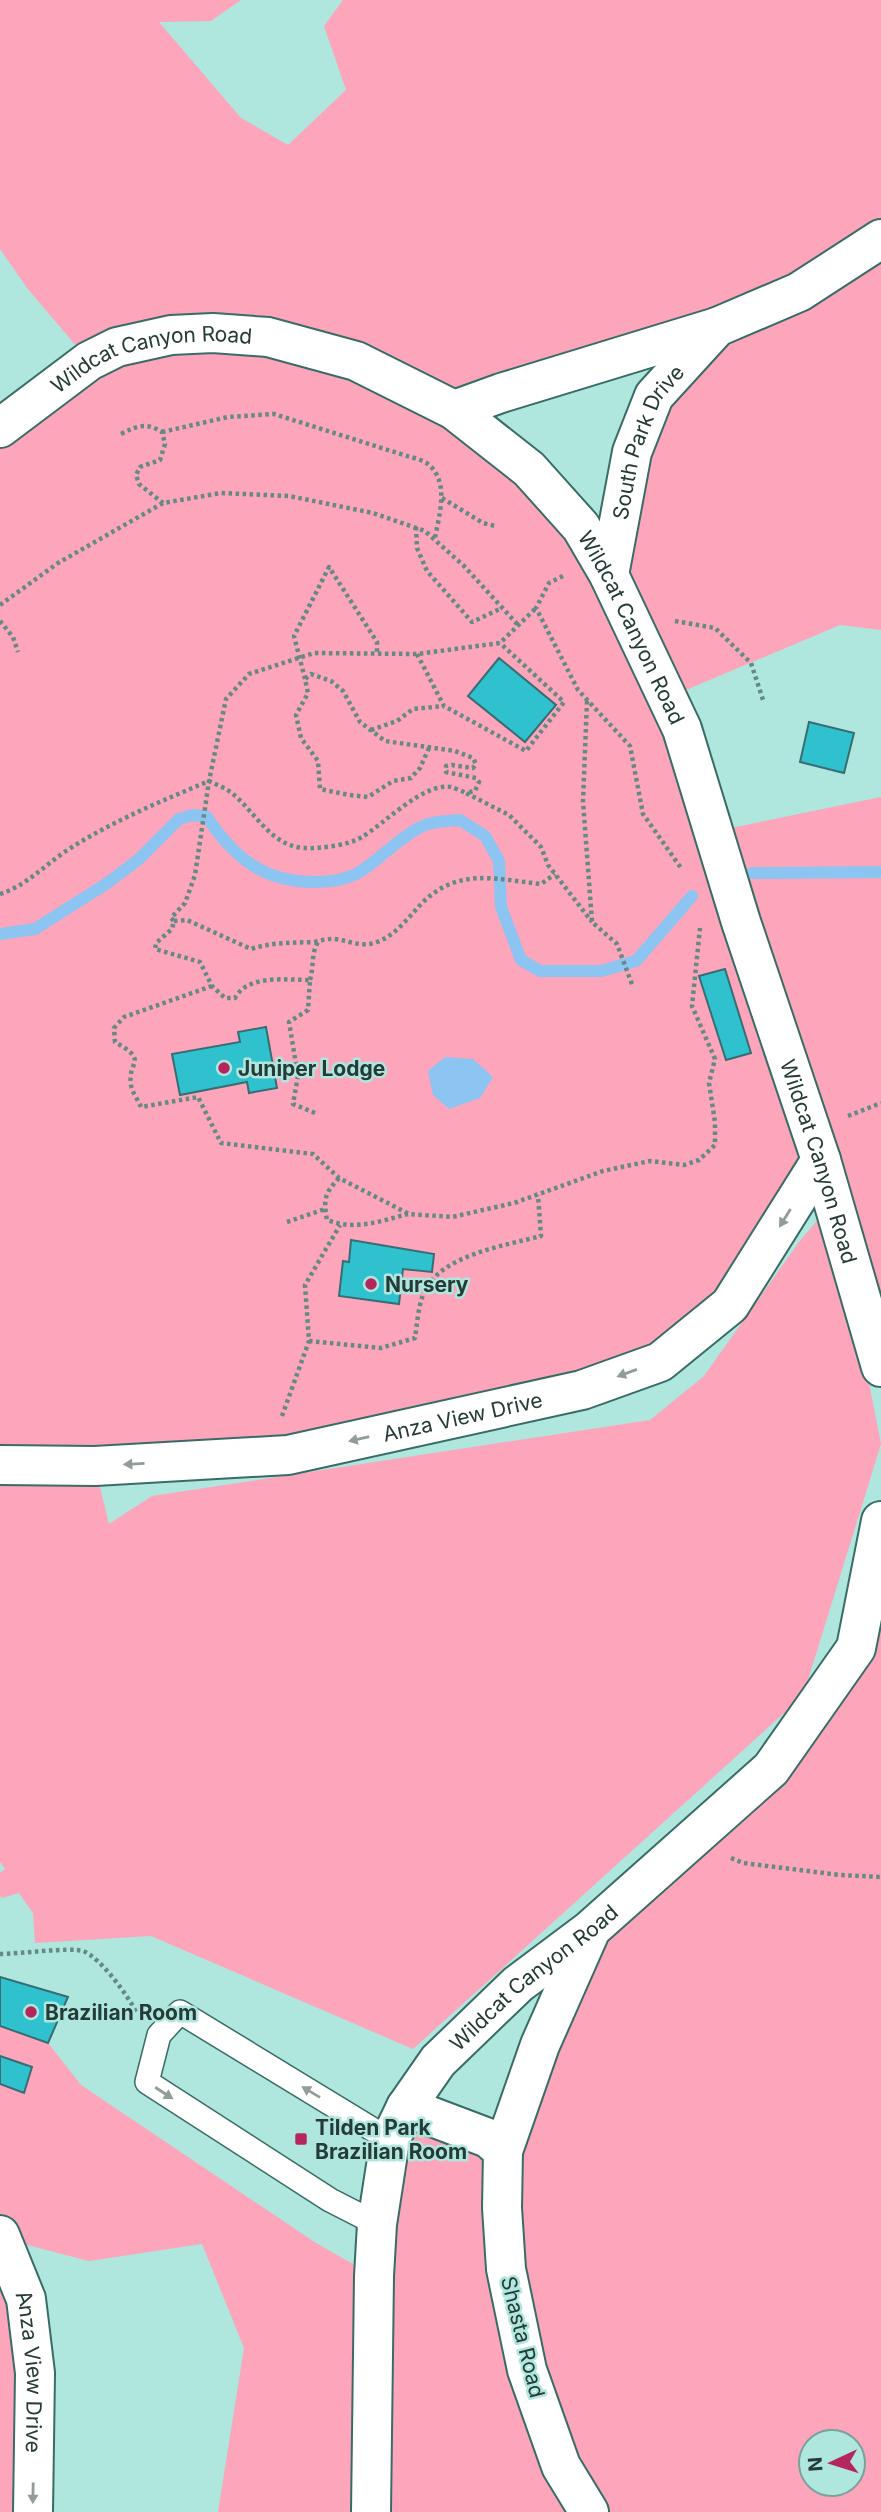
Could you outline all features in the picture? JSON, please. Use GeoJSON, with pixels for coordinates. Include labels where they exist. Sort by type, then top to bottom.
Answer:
{"type":"FeatureCollection","features":[{"type":"Feature","properties":{"kind":"street","name":"South Park Drive"},"geometry":{"type":"LineString","coordinates":[[454,410],[717,327],[799,292],[881,239]]}},
{"type":"Feature","properties":{"kind":"street","name":"South Park Drive"},"geometry":{"type":"LineString","coordinates":[[603,566],[632,452],[654,396],[717,327]]}},
{"type":"Feature","properties":{"kind":"street","name":"Wildcat Canyon Road"},"geometry":{"type":"LineString","coordinates":[[0,428],[89,362],[117,347],[171,335],[199,333],[268,337],[356,361],[454,410],[529,469],[581,527],[603,566],[682,729],[746,935],[821,1160],[881,1367]]}},
{"type":"Feature","properties":{"kind":"street","name":"Anza View Drive"},"geometry":{"type":"LineString","coordinates":[[0,1465],[95,1466],[288,1455],[582,1390],[660,1362],[730,1305],[821,1160]]}},
{"type":"Feature","properties":{"kind":"street","name":"Wildcat Canyon Road"},"geometry":{"type":"LineString","coordinates":[[371,2512],[377,2224],[398,2123],[438,2061],[518,1984],[590,1930],[771,1769],[856,1648],[881,1521]]}},
{"type":"Feature","properties":{"kind":"street","name":"Shasta Road"},"geometry":{"type":"LineString","coordinates":[[589,2512],[561,2466],[527,2370],[506,2269],[502,2208],[503,2151],[540,2045],[590,1930]]}},
{"type":"Feature","properties":{"kind":"street"},"geometry":{"type":"LineString","coordinates":[[398,2123],[488,2138],[503,2151]]}},
{"type":"Feature","properties":{"kind":"street","name":"Anza View Drive"},"geometry":{"type":"LineString","coordinates":[[0,2235],[26,2299],[35,2373],[33,2512]]}},
{"type":"Feature","properties":{"kind":"lane"},"geometry":{"type":"LineString","coordinates":[[377,2224],[330,2200],[148,2082],[159,2035],[180,2012],[398,2123]]}},
{"type":"Feature","properties":{"kind":"path"},"geometry":{"type":"LineString","coordinates":[[162,432],[229,416],[274,414],[428,464],[440,479],[442,498],[435,539]]}},
{"type":"Feature","properties":{"kind":"path"},"geometry":{"type":"LineString","coordinates":[[121,433],[140,425],[153,426],[162,432],[164,444],[160,460],[140,467],[136,475],[139,484],[163,503]]}},
{"type":"Feature","properties":{"kind":"path"},"geometry":{"type":"LineString","coordinates":[[0,605],[58,563],[163,503],[220,493],[289,496],[373,513],[416,527],[435,539],[464,566],[518,625]]}},
{"type":"Feature","properties":{"kind":"path"},"geometry":{"type":"LineString","coordinates":[[442,498],[483,523],[495,526]]}},
{"type":"Feature","properties":{"kind":"path"},"geometry":{"type":"LineString","coordinates":[[416,527],[416,548],[428,571],[472,622],[502,608]]}},
{"type":"Feature","properties":{"kind":"path"},"geometry":{"type":"LineString","coordinates":[[310,980],[276,980],[250,984],[240,988],[234,998],[225,998],[212,986],[200,962],[155,948],[156,943],[172,929],[174,921],[171,918],[185,903],[195,875],[209,782],[226,699],[249,674],[314,653],[417,654],[500,643],[536,608],[549,583],[603,566]]}},
{"type":"Feature","properties":{"kind":"path"},"geometry":{"type":"LineString","coordinates":[[377,654],[377,642],[329,567],[294,636],[308,693],[296,715],[302,738],[318,761],[320,789],[368,797],[393,781],[411,778],[420,768],[429,748]]}},
{"type":"Feature","properties":{"kind":"path"},"geometry":{"type":"LineString","coordinates":[[536,608],[578,690],[630,746],[643,814],[685,874]]}},
{"type":"Feature","properties":{"kind":"path"},"geometry":{"type":"LineString","coordinates":[[0,621],[13,637],[18,652]]}},
{"type":"Feature","properties":{"kind":"path"},"geometry":{"type":"LineString","coordinates":[[678,621],[715,628],[751,663],[764,703]]}},
{"type":"Feature","properties":{"kind":"path"},"geometry":{"type":"LineString","coordinates":[[417,654],[444,706],[526,751],[564,702],[500,643]]}},
{"type":"Feature","properties":{"kind":"path"},"geometry":{"type":"LineString","coordinates":[[305,679],[311,674],[331,681],[343,691],[360,722],[386,741],[455,751],[473,758],[476,764],[473,768],[446,766],[446,772],[476,778],[479,782],[475,791],[466,793]]}},
{"type":"Feature","properties":{"kind":"path"},"geometry":{"type":"LineString","coordinates":[[587,700],[583,801],[592,922]]}},
{"type":"Feature","properties":{"kind":"path"},"geometry":{"type":"LineString","coordinates":[[371,730],[397,721],[413,709],[444,706]]}},
{"type":"Feature","properties":{"kind":"path"},"geometry":{"type":"LineString","coordinates":[[0,894],[13,890],[64,853],[145,807],[209,782],[232,792],[269,832],[284,843],[304,848],[330,846],[360,839],[431,790],[449,786],[509,815],[541,847],[555,874],[592,922],[617,944],[633,987]]}},
{"type":"Feature","properties":{"kind":"path"},"geometry":{"type":"LineString","coordinates":[[174,921],[187,920],[251,949],[267,943],[332,938],[352,944],[376,943],[396,931],[424,901],[441,888],[460,879],[478,876],[541,884],[555,874]]}},
{"type":"Feature","properties":{"kind":"path"},"geometry":{"type":"LineString","coordinates":[[339,1178],[327,1192],[327,1220],[340,1225],[367,1225],[409,1214],[452,1217],[514,1203],[603,1171],[638,1163],[650,1161],[684,1165],[699,1160],[715,1145],[715,1122],[709,1083],[715,1059],[692,1006],[700,926]]}},
{"type":"Feature","properties":{"kind":"path"},"geometry":{"type":"LineString","coordinates":[[315,1113],[293,1104],[298,1076],[289,1022],[308,1010],[313,952],[318,941]]}},
{"type":"Feature","properties":{"kind":"path"},"geometry":{"type":"LineString","coordinates":[[212,986],[124,1017],[114,1028],[115,1042],[134,1055],[131,1084],[141,1107],[198,1097],[221,1143],[313,1154],[339,1178],[409,1214]]}},
{"type":"Feature","properties":{"kind":"path"},"geometry":{"type":"LineString","coordinates":[[309,1341],[381,1348],[415,1338],[422,1296],[432,1278],[463,1257],[541,1236],[538,1195]]}},
{"type":"Feature","properties":{"kind":"path"},"geometry":{"type":"LineString","coordinates":[[287,1222],[325,1209]]}},
{"type":"Feature","properties":{"kind":"path"},"geometry":{"type":"LineString","coordinates":[[278,1428],[309,1341],[304,1285],[340,1225]]}},
{"type":"Feature","properties":{"kind":"path"},"geometry":{"type":"LineString","coordinates":[[692,1842],[743,1863],[840,1875],[881,1877]]}},
{"type":"Feature","properties":{"kind":"path"},"geometry":{"type":"LineString","coordinates":[[0,1954],[83,1951],[105,1968],[133,2004],[154,2057]]}},
{"type":"Feature","properties":{"kind":"shaded area"},"geometry":{"type":"Polygon","coordinates":[[[0,0],[241,0],[211,21],[159,22],[241,118],[288,145],[346,90],[324,26],[343,0],[881,0],[881,630],[840,625],[667,698],[731,828],[881,797],[881,1367],[836,1213],[881,1444],[803,1696],[413,2049],[151,1936],[35,1943],[33,1913],[19,1893],[2,1898],[0,1896],[0,1873],[5,1869],[0,1862],[0,428],[89,361],[27,288],[0,249],[0,0]],[[716,328],[455,410],[598,558],[632,452],[716,328]],[[821,1161],[730,1305],[582,1390],[95,1467],[109,1524],[152,1496],[650,1420],[704,1376],[799,1242],[833,1202],[821,1161]]]}},
{"type":"Feature","properties":{"kind":"shaded area"},"geometry":{"type":"Polygon","coordinates":[[[881,1521],[881,2512],[218,2512],[244,2348],[202,2244],[89,2261],[4,2239],[33,2512],[0,2512],[0,2026],[48,2043],[81,2085],[316,2243],[374,2276],[406,2107],[503,2151],[590,1930],[692,1842],[856,1648],[881,1521]]]}},
{"type":"Feature","properties":{"kind":"water"},"geometry":{"type":"Polygon","coordinates":[[[445,1057],[473,1059],[493,1077],[480,1098],[449,1109],[433,1095],[428,1071],[445,1057]]]}},
{"type":"Feature","properties":{"kind":"building"},"geometry":{"type":"Polygon","coordinates":[[[499,658],[556,705],[525,742],[468,696],[499,658]]]}},
{"type":"Feature","properties":{"kind":"building"},"geometry":{"type":"Polygon","coordinates":[[[809,722],[854,733],[844,773],[800,762],[809,722]]]}},
{"type":"Feature","properties":{"kind":"building"},"geometry":{"type":"Polygon","coordinates":[[[725,969],[751,1053],[726,1060],[699,976],[725,969]]]}},
{"type":"Feature","properties":{"kind":"building","name":"Juniper Lodge"},"geometry":{"type":"Polygon","coordinates":[[[266,1027],[277,1088],[249,1093],[247,1082],[180,1095],[172,1054],[240,1042],[238,1032],[266,1027]]]}},
{"type":"Feature","properties":{"kind":"building","name":"Nursery"},"geometry":{"type":"Polygon","coordinates":[[[351,1240],[434,1254],[432,1272],[403,1269],[399,1304],[339,1296],[343,1261],[349,1262],[351,1240]]]}},
{"type":"Feature","properties":{"kind":"building","name":"Brazilian Room"},"geometry":{"type":"Polygon","coordinates":[[[0,1977],[68,1997],[48,2043],[0,2026],[0,1977]]]}},
{"type":"Feature","properties":{"kind":"building"},"geometry":{"type":"Polygon","coordinates":[[[0,2056],[32,2067],[24,2093],[0,2084],[0,2056]]]}},
{"type":"Feature","properties":{"kind":"waterway"},"geometry":{"type":"LineString","coordinates":[[0,934],[35,929],[106,884],[138,860],[179,819],[193,815],[207,817],[240,856],[266,873],[281,878],[316,882],[337,880],[358,873],[423,826],[460,820],[485,836],[499,861],[501,907],[521,960],[540,971],[601,971],[636,961],[692,896]]}},
{"type":"Feature","properties":{"kind":"waterway"},"geometry":{"type":"LineString","coordinates":[[752,873],[881,872]]}},
{"type":"Feature","properties":{"kind":"place","name":"Juniper Lodge"},"geometry":{"type":"Point","coordinates":[224,1068]}},
{"type":"Feature","properties":{"kind":"place","name":"Nursery"},"geometry":{"type":"Point","coordinates":[371,1284]}},
{"type":"Feature","properties":{"kind":"place","name":"Brazilian Room"},"geometry":{"type":"Point","coordinates":[31,2012]}},
{"type":"Feature","properties":{"kind":"place","name":"Tilden Park Brazilian Room"},"geometry":{"type":"Point","coordinates":[301,2139]}}]}
